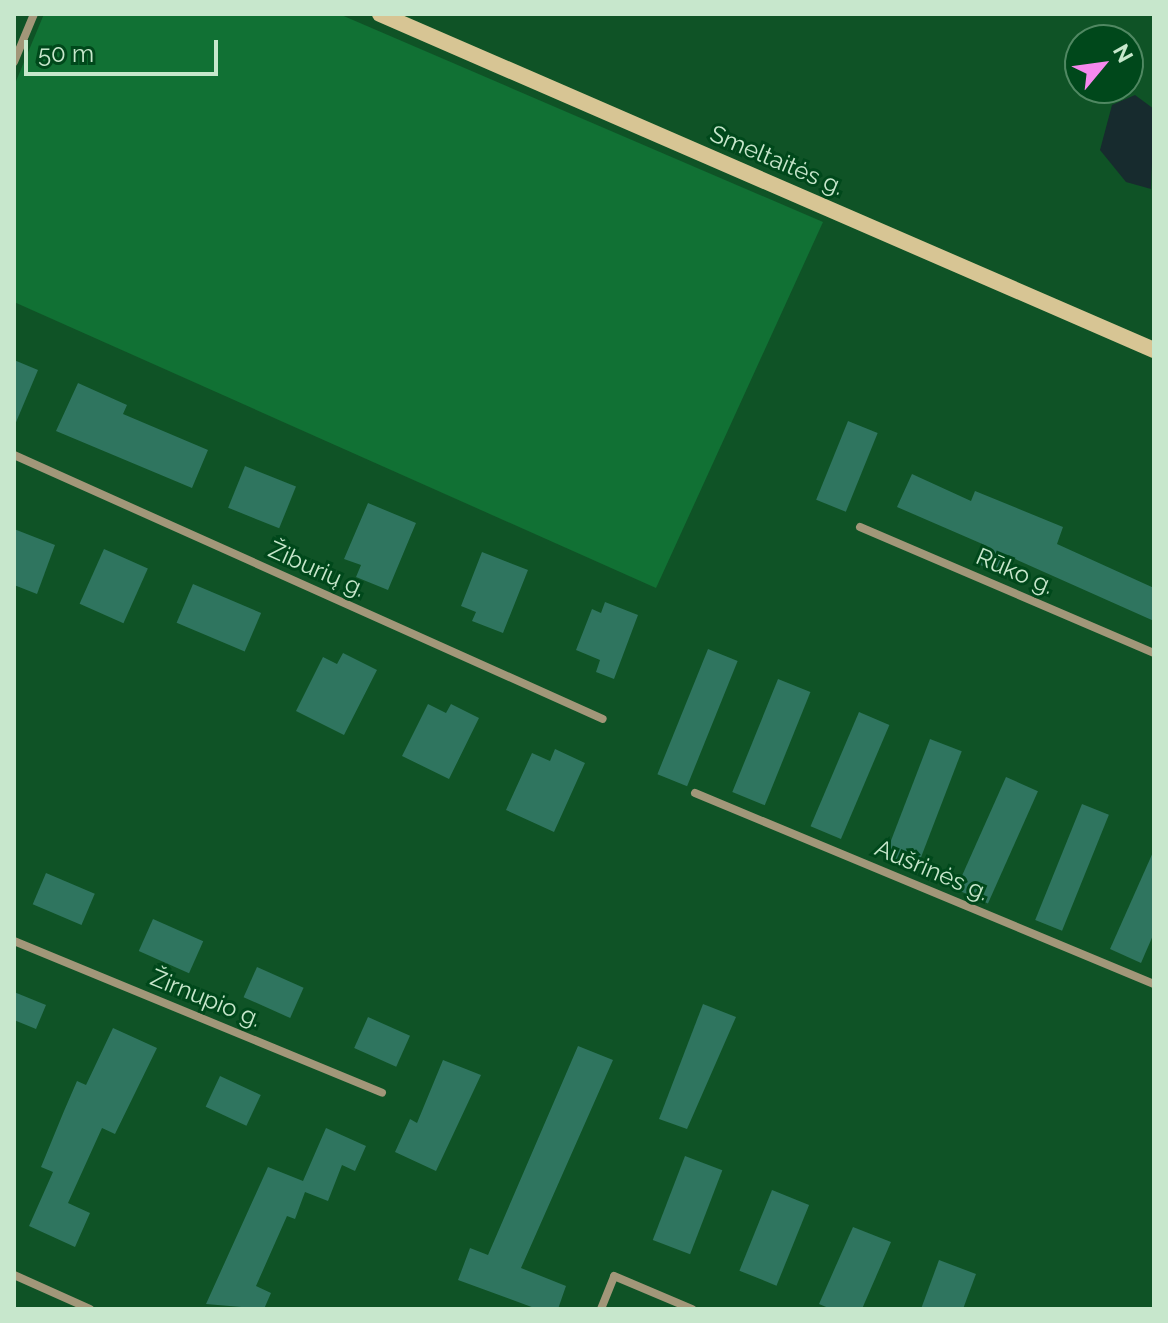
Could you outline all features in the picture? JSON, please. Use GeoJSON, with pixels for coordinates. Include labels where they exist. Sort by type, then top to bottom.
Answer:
{"type":"FeatureCollection","features":[{"type":"Feature","properties":{"kind":"main road","name":"Smeltaitės g."},"geometry":{"type":"LineString","coordinates":[[380,14],[1154,350]]}},
{"type":"Feature","properties":{"kind":"street"},"geometry":{"type":"LineString","coordinates":[[14,62],[34,14]]}},
{"type":"Feature","properties":{"kind":"street","name":"Žiburių g."},"geometry":{"type":"LineString","coordinates":[[14,455],[603,719]]}},
{"type":"Feature","properties":{"kind":"street","name":"Rūko g."},"geometry":{"type":"LineString","coordinates":[[860,527],[1154,653]]}},
{"type":"Feature","properties":{"kind":"street","name":"Aušrinės g."},"geometry":{"type":"LineString","coordinates":[[695,793],[1154,984]]}},
{"type":"Feature","properties":{"kind":"street","name":"Žirnupio g."},"geometry":{"type":"LineString","coordinates":[[14,941],[382,1093]]}},
{"type":"Feature","properties":{"kind":"street"},"geometry":{"type":"LineString","coordinates":[[14,1275],[90,1309]]}},
{"type":"Feature","properties":{"kind":"street"},"geometry":{"type":"LineString","coordinates":[[601,1309],[614,1276],[692,1309]]}},
{"type":"Feature","properties":{"kind":"green space"},"geometry":{"type":"Polygon","coordinates":[[[44,14],[339,14],[823,222],[656,588],[14,302],[14,86],[44,14]]]}},
{"type":"Feature","properties":{"kind":"water"},"geometry":{"type":"Polygon","coordinates":[[[1144,102],[1154,109],[1151,189],[1126,182],[1100,150],[1112,105],[1144,102]]]}},
{"type":"Feature","properties":{"kind":"building"},"geometry":{"type":"Polygon","coordinates":[[[14,360],[38,370],[14,427],[14,360]]]}},
{"type":"Feature","properties":{"kind":"building"},"geometry":{"type":"Polygon","coordinates":[[[78,383],[127,405],[123,414],[208,450],[192,488],[56,431],[78,383]]]}},
{"type":"Feature","properties":{"kind":"building"},"geometry":{"type":"Polygon","coordinates":[[[848,421],[878,433],[846,512],[816,500],[848,421]]]}},
{"type":"Feature","properties":{"kind":"building"},"geometry":{"type":"Polygon","coordinates":[[[245,466],[296,487],[279,528],[228,508],[245,466]]]}},
{"type":"Feature","properties":{"kind":"building"},"geometry":{"type":"Polygon","coordinates":[[[912,474],[971,501],[975,491],[1063,527],[1057,544],[1154,588],[1154,621],[1006,555],[999,572],[980,565],[987,546],[897,507],[912,474]]]}},
{"type":"Feature","properties":{"kind":"building"},"geometry":{"type":"Polygon","coordinates":[[[368,503],[416,523],[388,590],[356,577],[361,565],[344,559],[368,503]]]}},
{"type":"Feature","properties":{"kind":"building"},"geometry":{"type":"Polygon","coordinates":[[[14,529],[55,545],[37,594],[14,585],[14,529]]]}},
{"type":"Feature","properties":{"kind":"building"},"geometry":{"type":"Polygon","coordinates":[[[104,549],[148,569],[123,623],[80,604],[104,549]]]}},
{"type":"Feature","properties":{"kind":"building"},"geometry":{"type":"Polygon","coordinates":[[[482,552],[528,570],[503,633],[472,621],[476,612],[461,606],[482,552]]]}},
{"type":"Feature","properties":{"kind":"building"},"geometry":{"type":"Polygon","coordinates":[[[193,584],[261,613],[245,652],[177,623],[193,584]]]}},
{"type":"Feature","properties":{"kind":"building"},"geometry":{"type":"Polygon","coordinates":[[[605,602],[638,615],[614,679],[596,672],[600,660],[576,650],[592,609],[601,613],[605,602]]]}},
{"type":"Feature","properties":{"kind":"building"},"geometry":{"type":"Polygon","coordinates":[[[708,649],[738,661],[687,786],[657,774],[708,649]]]}},
{"type":"Feature","properties":{"kind":"building"},"geometry":{"type":"Polygon","coordinates":[[[343,653],[377,670],[344,735],[296,711],[323,657],[337,664],[343,653]]]}},
{"type":"Feature","properties":{"kind":"building"},"geometry":{"type":"Polygon","coordinates":[[[778,679],[810,692],[765,805],[732,792],[778,679]]]}},
{"type":"Feature","properties":{"kind":"building"},"geometry":{"type":"Polygon","coordinates":[[[428,704],[446,713],[451,704],[479,718],[449,779],[402,756],[428,704]]]}},
{"type":"Feature","properties":{"kind":"building"},"geometry":{"type":"Polygon","coordinates":[[[859,712],[889,725],[841,839],[811,826],[859,712]]]}},
{"type":"Feature","properties":{"kind":"building"},"geometry":{"type":"Polygon","coordinates":[[[930,739],[962,751],[916,870],[884,858],[930,739]]]}},
{"type":"Feature","properties":{"kind":"building"},"geometry":{"type":"Polygon","coordinates":[[[555,749],[585,763],[554,832],[506,810],[532,753],[550,761],[555,749]]]}},
{"type":"Feature","properties":{"kind":"building"},"geometry":{"type":"Polygon","coordinates":[[[1006,777],[1038,791],[988,904],[956,889],[1006,777]]]}},
{"type":"Feature","properties":{"kind":"building"},"geometry":{"type":"Polygon","coordinates":[[[1082,804],[1109,815],[1062,931],[1035,920],[1082,804]]]}},
{"type":"Feature","properties":{"kind":"building"},"geometry":{"type":"Polygon","coordinates":[[[1154,850],[1154,933],[1141,963],[1110,949],[1154,850]]]}},
{"type":"Feature","properties":{"kind":"building"},"geometry":{"type":"Polygon","coordinates":[[[46,873],[95,894],[82,925],[33,904],[46,873]]]}},
{"type":"Feature","properties":{"kind":"building"},"geometry":{"type":"Polygon","coordinates":[[[153,919],[203,941],[189,973],[139,951],[153,919]]]}},
{"type":"Feature","properties":{"kind":"building"},"geometry":{"type":"Polygon","coordinates":[[[257,967],[304,988],[290,1018],[244,997],[257,967]]]}},
{"type":"Feature","properties":{"kind":"building"},"geometry":{"type":"Polygon","coordinates":[[[14,992],[46,1005],[36,1029],[14,1020],[14,992]]]}},
{"type":"Feature","properties":{"kind":"building"},"geometry":{"type":"Polygon","coordinates":[[[703,1004],[736,1017],[687,1129],[659,1119],[703,1004]]]}},
{"type":"Feature","properties":{"kind":"building"},"geometry":{"type":"Polygon","coordinates":[[[368,1017],[410,1036],[396,1067],[354,1048],[368,1017]]]}},
{"type":"Feature","properties":{"kind":"building"},"geometry":{"type":"Polygon","coordinates":[[[113,1028],[157,1048],[115,1134],[102,1128],[68,1203],[90,1213],[75,1247],[29,1226],[53,1172],[41,1167],[64,1111],[77,1081],[86,1085],[113,1028]]]}},
{"type":"Feature","properties":{"kind":"building"},"geometry":{"type":"Polygon","coordinates":[[[578,1046],[613,1060],[521,1268],[566,1286],[558,1309],[537,1309],[458,1280],[470,1248],[488,1255],[578,1046]]]}},
{"type":"Feature","properties":{"kind":"building"},"geometry":{"type":"Polygon","coordinates":[[[443,1060],[481,1075],[436,1171],[395,1152],[410,1119],[417,1123],[443,1060]]]}},
{"type":"Feature","properties":{"kind":"building"},"geometry":{"type":"Polygon","coordinates":[[[220,1076],[261,1095],[246,1126],[206,1107],[220,1076]]]}},
{"type":"Feature","properties":{"kind":"building"},"geometry":{"type":"Polygon","coordinates":[[[326,1128],[366,1146],[355,1171],[342,1165],[328,1201],[305,1192],[295,1219],[287,1216],[256,1286],[271,1293],[264,1309],[206,1304],[268,1167],[303,1181],[326,1128]]]}},
{"type":"Feature","properties":{"kind":"building"},"geometry":{"type":"Polygon","coordinates":[[[685,1156],[722,1170],[690,1254],[653,1240],[685,1156]]]}},
{"type":"Feature","properties":{"kind":"building"},"geometry":{"type":"Polygon","coordinates":[[[772,1190],[809,1205],[776,1286],[739,1271],[772,1190]]]}},
{"type":"Feature","properties":{"kind":"building"},"geometry":{"type":"Polygon","coordinates":[[[853,1227],[891,1242],[862,1309],[831,1309],[819,1304],[853,1227]]]}},
{"type":"Feature","properties":{"kind":"building"},"geometry":{"type":"Polygon","coordinates":[[[939,1260],[976,1274],[963,1309],[921,1309],[939,1260]]]}}]}
